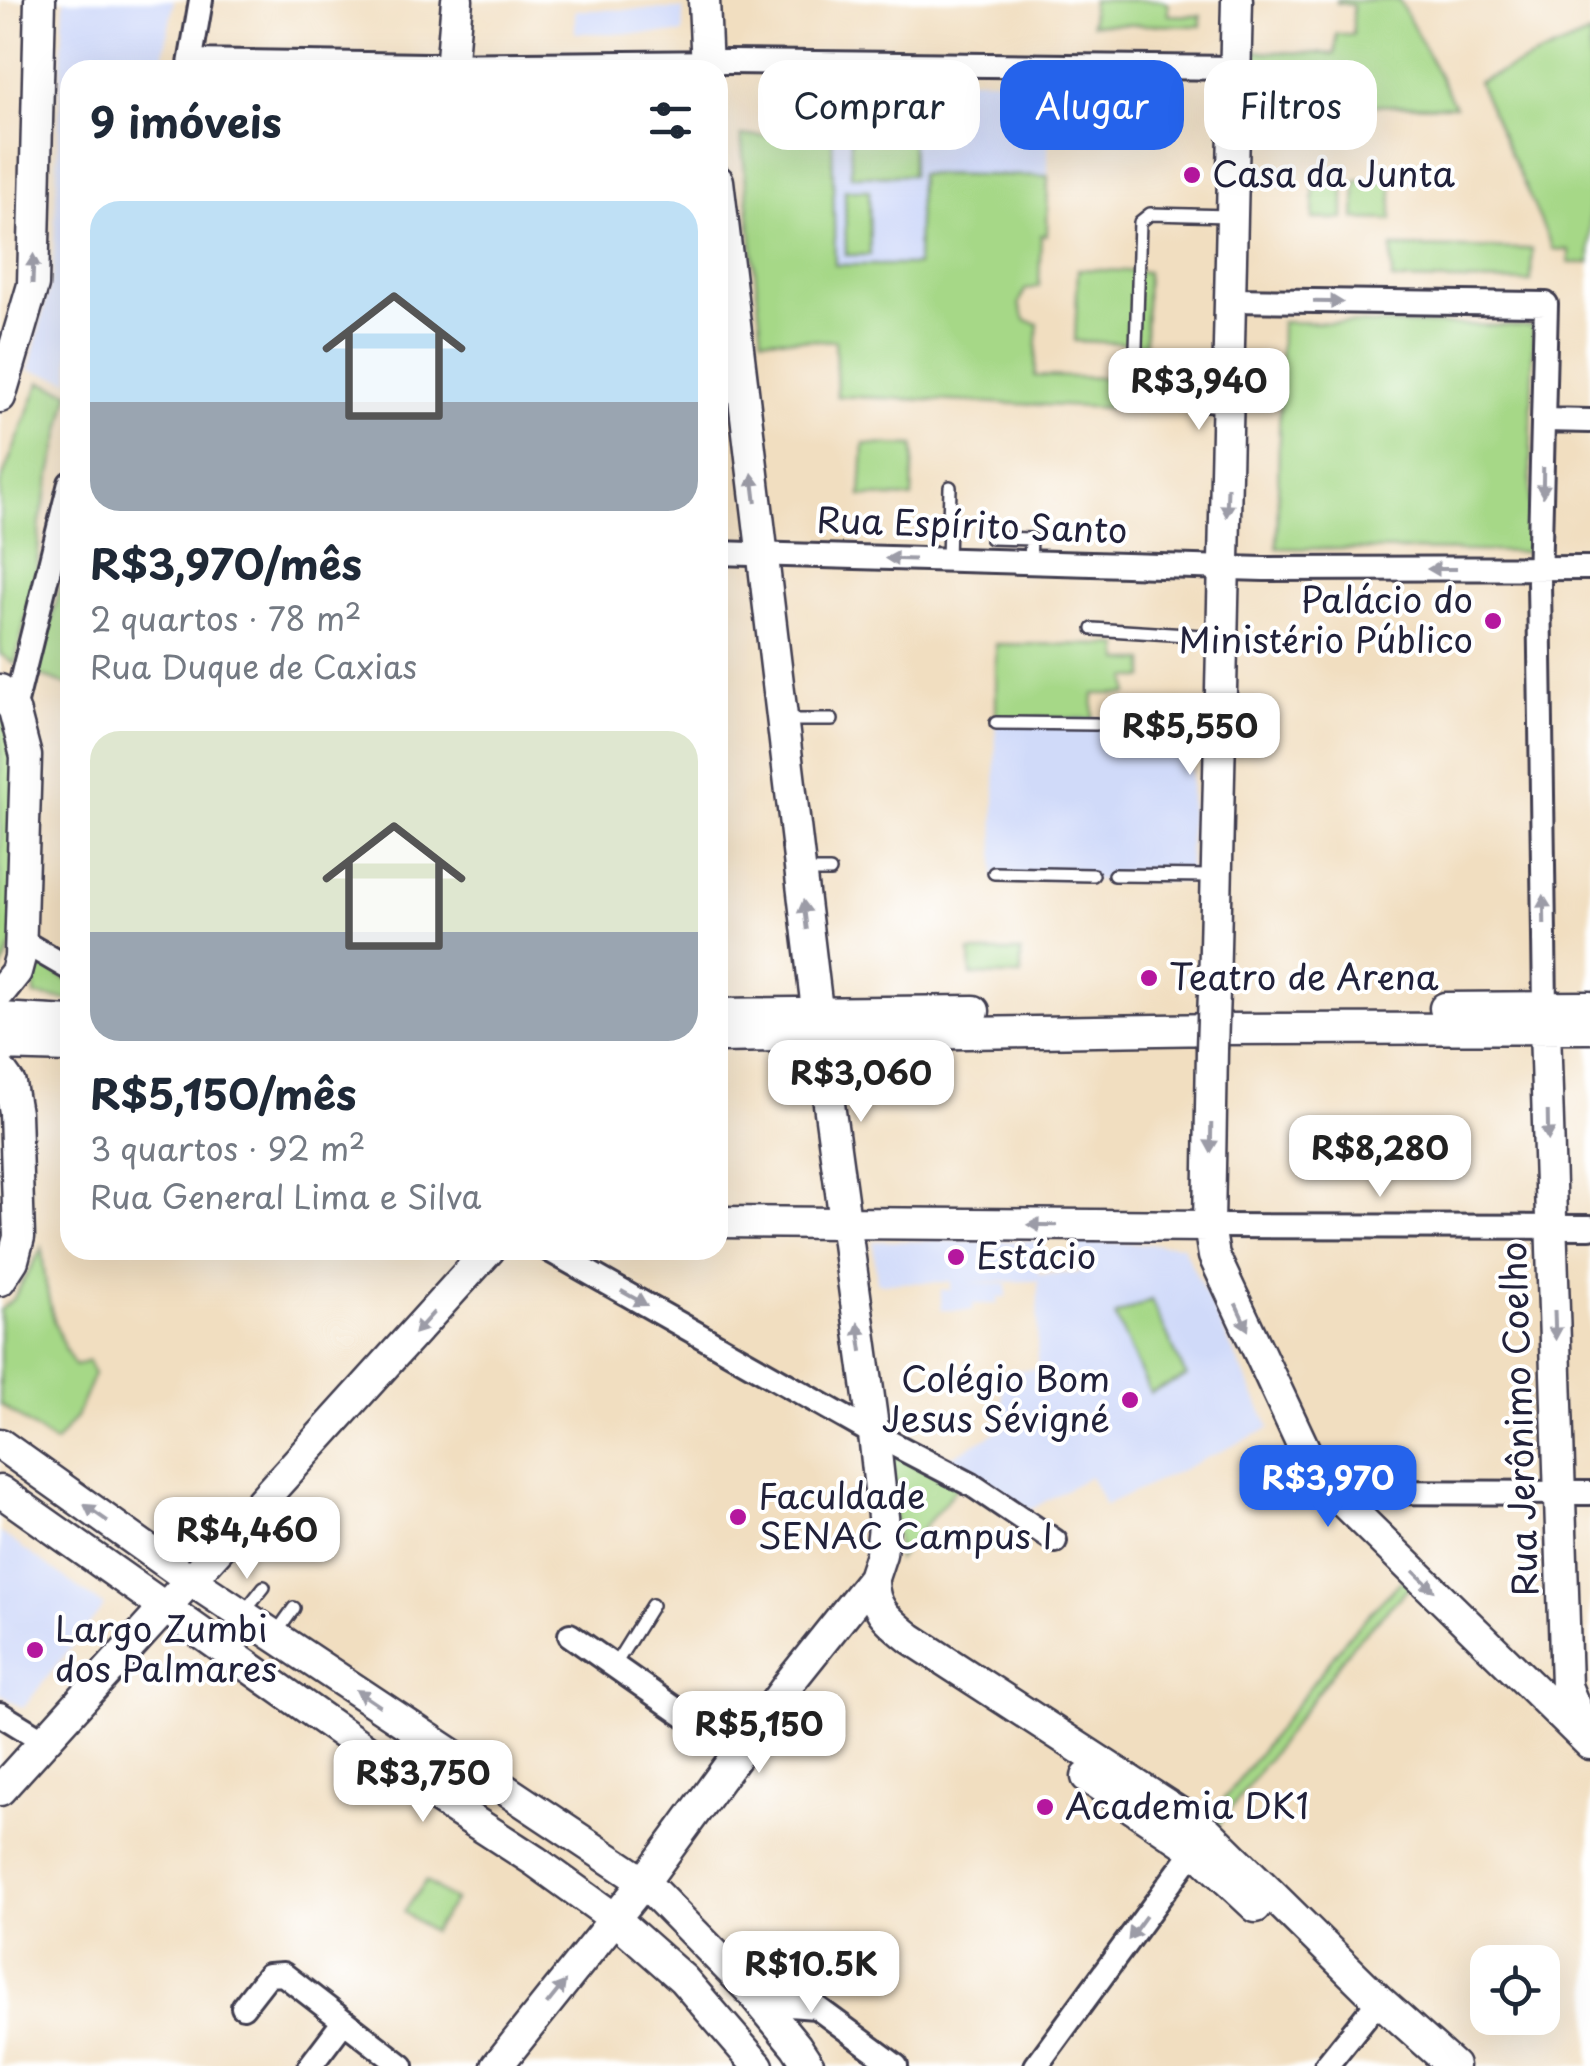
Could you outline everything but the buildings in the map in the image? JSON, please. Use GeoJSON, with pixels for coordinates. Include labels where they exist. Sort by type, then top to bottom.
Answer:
{"type":"FeatureCollection","features":[{"type":"Feature","properties":{"kind":"street"},"geometry":{"type":"LineString","coordinates":[[0,397],[33,285],[40,0]]}},
{"type":"Feature","properties":{"kind":"street"},"geometry":{"type":"LineString","coordinates":[[191,60],[200,0]]}},
{"type":"Feature","properties":{"kind":"street"},"geometry":{"type":"LineString","coordinates":[[453,60],[458,0]]}},
{"type":"Feature","properties":{"kind":"street"},"geometry":{"type":"LineString","coordinates":[[704,0],[707,60]]}},
{"type":"Feature","properties":{"kind":"street"},"geometry":{"type":"LineString","coordinates":[[1235,60],[1237,0]]}},
{"type":"Feature","properties":{"kind":"street"},"geometry":{"type":"LineString","coordinates":[[728,66],[1000,66]]}},
{"type":"Feature","properties":{"kind":"street"},"geometry":{"type":"LineString","coordinates":[[1233,150],[1212,1049],[1209,1226],[1214,1256],[1308,1455],[1333,1492],[1590,1743]]}},
{"type":"Feature","properties":{"kind":"street"},"geometry":{"type":"LineString","coordinates":[[497,2066],[595,1944],[623,1926],[644,1882],[873,1578],[882,1554],[884,1526],[874,1434],[818,1023],[728,264]]}},
{"type":"Feature","properties":{"kind":"street","name":"Rua Jerônimo Coelho"},"geometry":{"type":"LineString","coordinates":[[1231,300],[1546,304],[1540,569],[1551,1228],[1576,1492],[1566,1686],[1590,1743]]}},
{"type":"Feature","properties":{"kind":"street"},"geometry":{"type":"LineString","coordinates":[[1544,420],[1590,421]]}},
{"type":"Feature","properties":{"kind":"street"},"geometry":{"type":"LineString","coordinates":[[0,992],[16,972],[22,941],[26,756],[7,700],[60,536]]}},
{"type":"Feature","properties":{"kind":"street","name":"Rua Espírito Santo"},"geometry":{"type":"LineString","coordinates":[[728,554],[1225,568],[1590,568]]}},
{"type":"Feature","properties":{"kind":"street"},"geometry":{"type":"LineString","coordinates":[[22,941],[60,963]]}},
{"type":"Feature","properties":{"kind":"street"},"geometry":{"type":"LineString","coordinates":[[728,1015],[818,1023],[1181,1029],[1545,1018],[1590,1007]]}},
{"type":"Feature","properties":{"kind":"street"},"geometry":{"type":"LineString","coordinates":[[0,1018],[60,1021]]}},
{"type":"Feature","properties":{"kind":"street"},"geometry":{"type":"LineString","coordinates":[[1545,1018],[1590,1028]]}},
{"type":"Feature","properties":{"kind":"street"},"geometry":{"type":"LineString","coordinates":[[728,1035],[818,1023]]}},
{"type":"Feature","properties":{"kind":"street"},"geometry":{"type":"LineString","coordinates":[[0,1045],[60,1047]]}},
{"type":"Feature","properties":{"kind":"street"},"geometry":{"type":"LineString","coordinates":[[0,1070],[10,1084],[15,1113],[19,1238],[0,1280]]}},
{"type":"Feature","properties":{"kind":"street"},"geometry":{"type":"LineString","coordinates":[[728,1222],[1590,1228]]}},
{"type":"Feature","properties":{"kind":"street"},"geometry":{"type":"LineString","coordinates":[[0,1790],[192,1581],[252,1537],[481,1260]]}},
{"type":"Feature","properties":{"kind":"street"},"geometry":{"type":"LineString","coordinates":[[568,1260],[972,1486],[1055,1541]]}},
{"type":"Feature","properties":{"kind":"street"},"geometry":{"type":"LineString","coordinates":[[0,1444],[192,1581],[644,1882],[761,2003],[809,2066]]}},
{"type":"Feature","properties":{"kind":"street"},"geometry":{"type":"LineString","coordinates":[[0,1491],[398,1773],[535,1862],[623,1926],[696,1993],[758,2066]]}},
{"type":"Feature","properties":{"kind":"street"},"geometry":{"type":"LineString","coordinates":[[1333,1492],[1576,1492]]}},
{"type":"Feature","properties":{"kind":"street"},"geometry":{"type":"LineString","coordinates":[[873,1578],[876,1604],[883,1616],[1201,1840],[1373,2007],[1426,2066]]}},
{"type":"Feature","properties":{"kind":"street"},"geometry":{"type":"LineString","coordinates":[[828,1635],[847,1624],[867,1628],[1201,1840]]}},
{"type":"Feature","properties":{"kind":"street"},"geometry":{"type":"LineString","coordinates":[[570,1635],[738,1753]]}},
{"type":"Feature","properties":{"kind":"street"},"geometry":{"type":"LineString","coordinates":[[0,1714],[44,1741]]}},
{"type":"Feature","properties":{"kind":"street"},"geometry":{"type":"LineString","coordinates":[[1036,2066],[1201,1840]]}},
{"type":"Feature","properties":{"kind":"street"},"geometry":{"type":"LineString","coordinates":[[243,2007],[268,1975],[283,1974],[402,2066]]}},
{"type":"Feature","properties":{"kind":"street"},"geometry":{"type":"LineString","coordinates":[[761,2003],[816,2007],[896,2066]]}},
{"type":"Feature","properties":{"kind":"street"},"geometry":{"type":"LineString","coordinates":[[1326,2066],[1373,2007]]}},
{"type":"Feature","properties":{"kind":"street"},"geometry":{"type":"LineString","coordinates":[[1373,2007],[1453,2066]]}},
{"type":"Feature","properties":{"kind":"street"},"geometry":{"type":"LineString","coordinates":[[310,2066],[344,2021]]}},
{"type":"Feature","properties":{"kind":"lane"},"geometry":{"type":"LineString","coordinates":[[1229,406],[1138,401],[1134,395],[1140,222],[1150,214],[1232,216]]}},
{"type":"Feature","properties":{"kind":"lane"},"geometry":{"type":"LineString","coordinates":[[948,560],[950,487]]}},
{"type":"Feature","properties":{"kind":"lane"},"geometry":{"type":"LineString","coordinates":[[992,538],[1031,539],[1030,562]]}},
{"type":"Feature","properties":{"kind":"lane"},"geometry":{"type":"LineString","coordinates":[[1093,629],[1224,637]]}},
{"type":"Feature","properties":{"kind":"lane"},"geometry":{"type":"LineString","coordinates":[[781,720],[832,720]]}},
{"type":"Feature","properties":{"kind":"lane"},"geometry":{"type":"LineString","coordinates":[[996,723],[1096,724]]}},
{"type":"Feature","properties":{"kind":"lane"},"geometry":{"type":"LineString","coordinates":[[1116,724],[1222,726]]}},
{"type":"Feature","properties":{"kind":"lane"},"geometry":{"type":"LineString","coordinates":[[799,870],[830,871]]}},
{"type":"Feature","properties":{"kind":"lane"},"geometry":{"type":"LineString","coordinates":[[994,873],[1093,875]]}},
{"type":"Feature","properties":{"kind":"lane"},"geometry":{"type":"LineString","coordinates":[[1114,876],[1218,876]]}},
{"type":"Feature","properties":{"kind":"lane"},"geometry":{"type":"LineString","coordinates":[[243,1615],[264,1587]]}},
{"type":"Feature","properties":{"kind":"lane"},"geometry":{"type":"LineString","coordinates":[[614,1666],[652,1606]]}},
{"type":"Feature","properties":{"kind":"lane"},"geometry":{"type":"LineString","coordinates":[[274,1636],[294,1608]]}},
{"type":"Feature","properties":{"kind":"shaded area"},"geometry":{"type":"Polygon","coordinates":[[[64,0],[174,0],[163,60],[62,60],[64,0]]]}},
{"type":"Feature","properties":{"kind":"shaded area"},"geometry":{"type":"Polygon","coordinates":[[[683,9],[683,34],[575,33],[575,10],[683,9]]]}},
{"type":"Feature","properties":{"kind":"shaded area"},"geometry":{"type":"Polygon","coordinates":[[[980,79],[1000,79],[1000,150],[1048,150],[1048,176],[919,174],[918,265],[834,265],[833,150],[980,150],[980,79]]]}},
{"type":"Feature","properties":{"kind":"shaded area"},"geometry":{"type":"Polygon","coordinates":[[[60,99],[60,378],[29,370],[53,273],[60,99]]]}},
{"type":"Feature","properties":{"kind":"shaded area"},"geometry":{"type":"Polygon","coordinates":[[[996,718],[1192,719],[1189,882],[994,878],[996,718]]]}},
{"type":"Feature","properties":{"kind":"shaded area","name":"Colégio Bom Jesus Sévigné"},"geometry":{"type":"Polygon","coordinates":[[[873,1241],[1038,1241],[1039,1274],[1079,1273],[1079,1242],[1182,1245],[1270,1428],[1105,1506],[1090,1476],[1030,1510],[948,1458],[1004,1428],[1001,1371],[1037,1369],[1038,1281],[968,1282],[1007,1284],[1007,1297],[998,1297],[998,1304],[973,1304],[973,1310],[941,1310],[941,1290],[951,1290],[951,1282],[877,1283],[873,1241]]]}},
{"type":"Feature","properties":{"kind":"shaded area","name":"Largo Zumbi dos Palmares"},"geometry":{"type":"Polygon","coordinates":[[[0,1532],[104,1606],[23,1708],[0,1694],[0,1532]]]}},
{"type":"Feature","properties":{"kind":"green space"},"geometry":{"type":"Polygon","coordinates":[[[1092,0],[1161,0],[1168,3],[1168,15],[1201,16],[1201,26],[1091,24],[1092,0]]]}},
{"type":"Feature","properties":{"kind":"green space"},"geometry":{"type":"Polygon","coordinates":[[[1399,0],[1455,106],[1377,105],[1377,60],[1252,60],[1252,51],[1335,54],[1336,34],[1353,34],[1353,5],[1337,3],[1399,0]]]}},
{"type":"Feature","properties":{"kind":"green space"},"geometry":{"type":"Polygon","coordinates":[[[1590,34],[1590,263],[1569,263],[1569,250],[1553,249],[1478,82],[1590,34]]]}},
{"type":"Feature","properties":{"kind":"green space"},"geometry":{"type":"Polygon","coordinates":[[[741,136],[758,136],[758,150],[832,150],[835,265],[917,265],[919,174],[1048,176],[1047,235],[1041,235],[1039,286],[1025,290],[1019,304],[1025,320],[1038,324],[1035,376],[1111,378],[1110,408],[837,396],[835,341],[762,338],[741,136]]]}},
{"type":"Feature","properties":{"kind":"green space"},"geometry":{"type":"Polygon","coordinates":[[[851,150],[912,150],[912,175],[851,176],[851,150]]]}},
{"type":"Feature","properties":{"kind":"green space"},"geometry":{"type":"Polygon","coordinates":[[[1314,179],[1344,180],[1344,219],[1313,219],[1314,179]]]}},
{"type":"Feature","properties":{"kind":"green space"},"geometry":{"type":"Polygon","coordinates":[[[1356,180],[1392,180],[1392,220],[1355,219],[1356,180]]]}},
{"type":"Feature","properties":{"kind":"green space"},"geometry":{"type":"Polygon","coordinates":[[[845,190],[869,190],[870,255],[846,255],[845,190]]]}},
{"type":"Feature","properties":{"kind":"green space"},"geometry":{"type":"Polygon","coordinates":[[[1392,247],[1532,249],[1531,282],[1392,280],[1392,247]]]}},
{"type":"Feature","properties":{"kind":"green space"},"geometry":{"type":"Polygon","coordinates":[[[1078,269],[1147,272],[1145,344],[1075,341],[1078,269]]]}},
{"type":"Feature","properties":{"kind":"green space"},"geometry":{"type":"Polygon","coordinates":[[[1281,322],[1533,326],[1529,552],[1277,548],[1281,322]]]}},
{"type":"Feature","properties":{"kind":"green space"},"geometry":{"type":"Polygon","coordinates":[[[40,382],[60,389],[60,435],[40,522],[37,570],[15,664],[0,654],[0,484],[40,382]]]}},
{"type":"Feature","properties":{"kind":"green space"},"geometry":{"type":"Polygon","coordinates":[[[864,444],[914,446],[912,498],[861,496],[864,444]]]}},
{"type":"Feature","properties":{"kind":"green space"},"geometry":{"type":"Polygon","coordinates":[[[60,589],[60,683],[35,674],[60,589]]]}},
{"type":"Feature","properties":{"kind":"green space"},"geometry":{"type":"Polygon","coordinates":[[[996,644],[1120,645],[1120,661],[1145,661],[1145,678],[1128,678],[1128,694],[1094,694],[1093,719],[996,718],[996,644]]]}},
{"type":"Feature","properties":{"kind":"green space"},"geometry":{"type":"Polygon","coordinates":[[[0,704],[19,752],[15,937],[0,975],[0,704]]]}},
{"type":"Feature","properties":{"kind":"green space"},"geometry":{"type":"Polygon","coordinates":[[[970,952],[1021,952],[1021,976],[971,975],[970,952]]]}},
{"type":"Feature","properties":{"kind":"green space"},"geometry":{"type":"Polygon","coordinates":[[[34,959],[60,976],[60,999],[35,996],[34,959]]]}},
{"type":"Feature","properties":{"kind":"green space"},"geometry":{"type":"Polygon","coordinates":[[[42,1248],[48,1294],[61,1339],[75,1366],[88,1361],[94,1374],[76,1417],[55,1443],[0,1404],[0,1310],[13,1299],[42,1248]]]}},
{"type":"Feature","properties":{"kind":"green space"},"geometry":{"type":"Polygon","coordinates":[[[1151,1300],[1186,1376],[1150,1393],[1115,1316],[1151,1300]]]}},
{"type":"Feature","properties":{"kind":"green space"},"geometry":{"type":"Polygon","coordinates":[[[888,1450],[958,1486],[898,1559],[888,1450]]]}},
{"type":"Feature","properties":{"kind":"green space"},"geometry":{"type":"Polygon","coordinates":[[[1405,1577],[1413,1584],[1354,1643],[1218,1826],[1209,1819],[1349,1635],[1405,1577]]]}},
{"type":"Feature","properties":{"kind":"green space"},"geometry":{"type":"Polygon","coordinates":[[[426,1881],[454,1901],[432,1932],[404,1912],[426,1881]]]}},
{"type":"Feature","properties":{"kind":"place","name":"Casa da Junta"},"geometry":{"type":"Point","coordinates":[1192,175]}},
{"type":"Feature","properties":{"kind":"place","name":"Palácio do Ministério Público"},"geometry":{"type":"Point","coordinates":[1493,621]}},
{"type":"Feature","properties":{"kind":"place","name":"Teatro de Arena"},"geometry":{"type":"Point","coordinates":[1149,978]}},
{"type":"Feature","properties":{"kind":"place","name":"Estácio"},"geometry":{"type":"Point","coordinates":[956,1257]}},
{"type":"Feature","properties":{"kind":"place","name":"Colégio Bom Jesus Sévigné"},"geometry":{"type":"Point","coordinates":[1130,1400]}},
{"type":"Feature","properties":{"kind":"place","name":"Faculdade SENAC Campus I"},"geometry":{"type":"Point","coordinates":[738,1517]}},
{"type":"Feature","properties":{"kind":"place","name":"Largo Zumbi dos Palmares"},"geometry":{"type":"Point","coordinates":[35,1650]}},
{"type":"Feature","properties":{"kind":"place","name":"Academia DK1"},"geometry":{"type":"Point","coordinates":[1045,1807]}}]}
